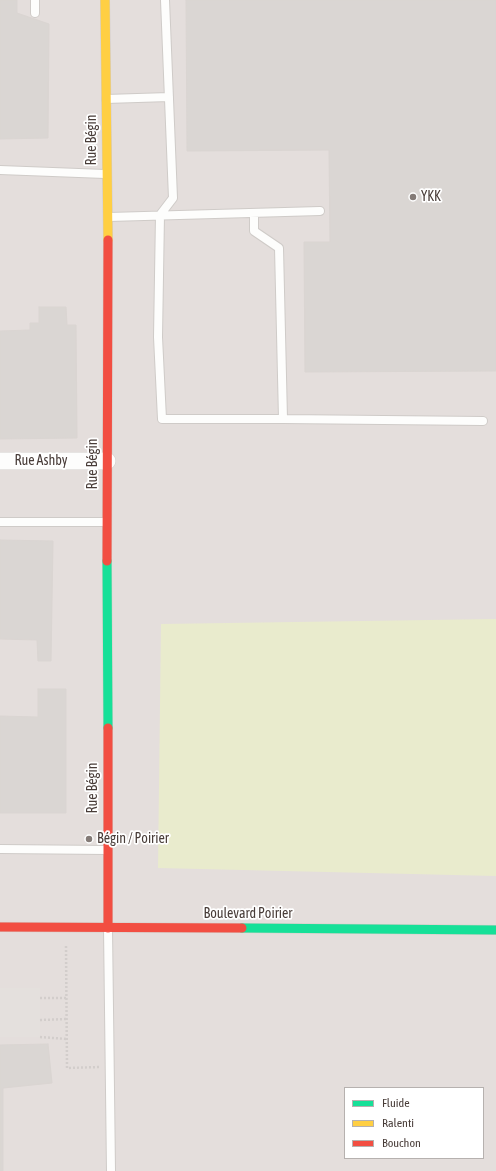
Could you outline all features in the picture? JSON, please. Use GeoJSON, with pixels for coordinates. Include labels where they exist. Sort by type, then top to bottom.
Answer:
{"type":"FeatureCollection","features":[{"type":"Feature","properties":{"kind":"street","name":"Rue Bégin"},"geometry":{"type":"LineString","coordinates":[[105,0],[106,174],[108,217],[106,462],[108,928]]}},
{"type":"Feature","properties":{"kind":"street","name":"Rue Ashby"},"geometry":{"type":"LineString","coordinates":[[0,461],[106,462]]}},
{"type":"Feature","properties":{"kind":"street","name":"Boulevard Poirier"},"geometry":{"type":"LineString","coordinates":[[0,928],[496,930]]}},
{"type":"Feature","properties":{"kind":"lane"},"geometry":{"type":"LineString","coordinates":[[35,0],[35,13]]}},
{"type":"Feature","properties":{"kind":"lane"},"geometry":{"type":"LineString","coordinates":[[165,0],[173,198],[160,215],[158,337],[162,419],[483,421]]}},
{"type":"Feature","properties":{"kind":"lane"},"geometry":{"type":"LineString","coordinates":[[106,99],[169,97]]}},
{"type":"Feature","properties":{"kind":"lane"},"geometry":{"type":"LineString","coordinates":[[0,170],[106,174]]}},
{"type":"Feature","properties":{"kind":"lane"},"geometry":{"type":"LineString","coordinates":[[108,217],[320,211]]}},
{"type":"Feature","properties":{"kind":"lane"},"geometry":{"type":"LineString","coordinates":[[254,213],[254,231],[279,248],[283,419]]}},
{"type":"Feature","properties":{"kind":"lane"},"geometry":{"type":"LineString","coordinates":[[0,522],[107,522]]}},
{"type":"Feature","properties":{"kind":"lane"},"geometry":{"type":"LineString","coordinates":[[0,849],[107,850]]}},
{"type":"Feature","properties":{"kind":"lane"},"geometry":{"type":"LineString","coordinates":[[108,928],[111,1171]]}},
{"type":"Feature","properties":{"kind":"path"},"geometry":{"type":"LineString","coordinates":[[66,946],[67,1068],[94,1068]]}},
{"type":"Feature","properties":{"kind":"path"},"geometry":{"type":"LineString","coordinates":[[40,998],[66,998]]}},
{"type":"Feature","properties":{"kind":"path"},"geometry":{"type":"LineString","coordinates":[[40,1020],[67,1019]]}},
{"type":"Feature","properties":{"kind":"path"},"geometry":{"type":"LineString","coordinates":[[40,1037],[67,1039]]}},
{"type":"Feature","properties":{"kind":"shaded area"},"geometry":{"type":"Polygon","coordinates":[[[0,0],[496,0],[496,1171],[0,1171],[0,0]]]}},
{"type":"Feature","properties":{"kind":"shaded area"},"geometry":{"type":"Polygon","coordinates":[[[0,988],[40,988],[40,1037],[0,1037],[0,988]]]}},
{"type":"Feature","properties":{"kind":"green space"},"geometry":{"type":"Polygon","coordinates":[[[496,619],[496,876],[158,868],[161,624],[496,619]]]}},
{"type":"Feature","properties":{"kind":"building"},"geometry":{"type":"Polygon","coordinates":[[[0,0],[17,0],[17,13],[49,24],[48,138],[0,139],[0,0]]]}},
{"type":"Feature","properties":{"kind":"building","name":"YKK"},"geometry":{"type":"Polygon","coordinates":[[[186,0],[496,0],[496,371],[305,372],[304,242],[330,242],[329,150],[187,151],[186,0]]]}},
{"type":"Feature","properties":{"kind":"building"},"geometry":{"type":"Polygon","coordinates":[[[39,307],[66,307],[67,325],[76,325],[77,438],[0,439],[0,331],[30,330],[30,323],[39,323],[39,307]]]}},
{"type":"Feature","properties":{"kind":"building"},"geometry":{"type":"Polygon","coordinates":[[[0,540],[53,541],[51,661],[38,661],[37,640],[0,639],[0,540]]]}},
{"type":"Feature","properties":{"kind":"building"},"geometry":{"type":"Polygon","coordinates":[[[38,689],[66,689],[66,813],[0,813],[0,716],[38,717],[38,689]]]}},
{"type":"Feature","properties":{"kind":"building"},"geometry":{"type":"Polygon","coordinates":[[[48,1044],[52,1083],[3,1088],[3,1171],[0,1171],[0,1045],[48,1044]]]}},
{"type":"Feature","properties":{"kind":"traffic: fast"},"geometry":{"type":"LineString","coordinates":[[107,561],[108,728]]}},
{"type":"Feature","properties":{"kind":"traffic: fast"},"geometry":{"type":"LineString","coordinates":[[242,928],[496,930]]}},
{"type":"Feature","properties":{"kind":"traffic: slow"},"geometry":{"type":"LineString","coordinates":[[105,0],[108,240]]}},
{"type":"Feature","properties":{"kind":"traffic: jam"},"geometry":{"type":"LineString","coordinates":[[107,561],[108,240]]}},
{"type":"Feature","properties":{"kind":"traffic: jam"},"geometry":{"type":"LineString","coordinates":[[108,728],[108,928]]}},
{"type":"Feature","properties":{"kind":"traffic: jam"},"geometry":{"type":"LineString","coordinates":[[0,927],[242,928]]}},
{"type":"Feature","properties":{"kind":"place","name":"YKK"},"geometry":{"type":"Point","coordinates":[413,197]}},
{"type":"Feature","properties":{"kind":"place","name":"Bégin / Poirier"},"geometry":{"type":"Point","coordinates":[89,839]}}]}
